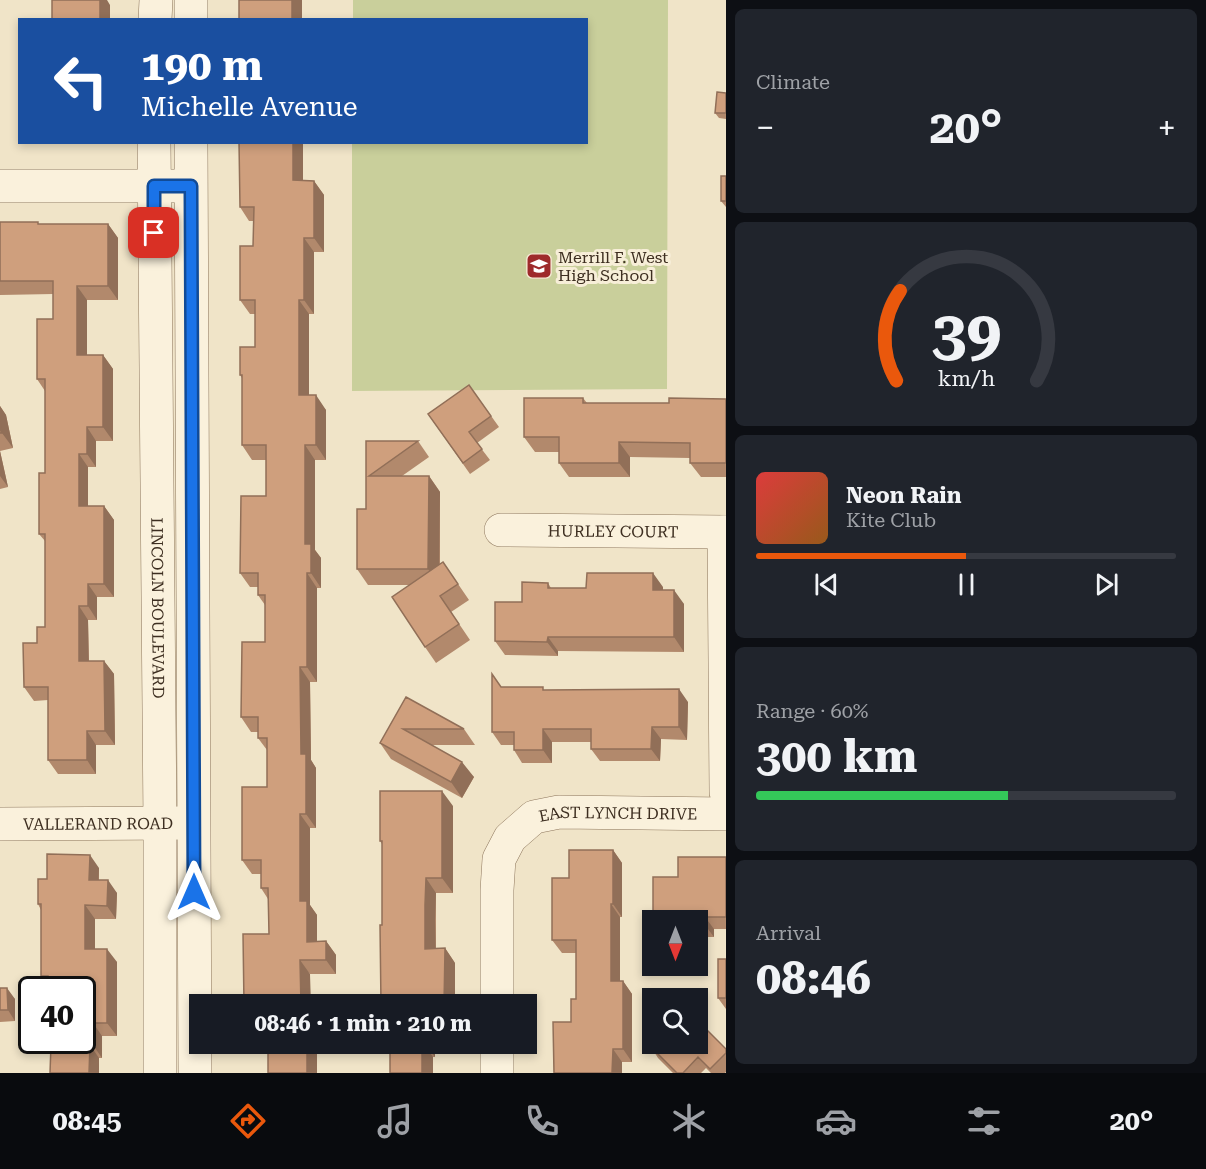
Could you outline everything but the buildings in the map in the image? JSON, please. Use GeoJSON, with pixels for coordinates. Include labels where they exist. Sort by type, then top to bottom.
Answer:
{"type":"FeatureCollection","features":[{"type":"Feature","properties":{"kind":"street"},"geometry":{"type":"LineString","coordinates":[[155,18],[156,0]]}},
{"type":"Feature","properties":{"kind":"street"},"geometry":{"type":"LineString","coordinates":[[191,0],[191,18]]}},
{"type":"Feature","properties":{"kind":"street","name":"LINCOLN BOULEVARD"},"geometry":{"type":"LineString","coordinates":[[154,144],[160,1073]]}},
{"type":"Feature","properties":{"kind":"street","name":"LINCOLN BOULEVARD"},"geometry":{"type":"LineString","coordinates":[[191,144],[195,1073]]}},
{"type":"Feature","properties":{"kind":"street"},"geometry":{"type":"LineString","coordinates":[[0,186],[191,186]]}},
{"type":"Feature","properties":{"kind":"street","name":"HURLEY COURT"},"geometry":{"type":"LineString","coordinates":[[501,530],[725,532]]}},
{"type":"Feature","properties":{"kind":"street"},"geometry":{"type":"LineString","coordinates":[[725,532],[726,792]]}},
{"type":"Feature","properties":{"kind":"street","name":"EAST LYNCH DRIVE"},"geometry":{"type":"LineString","coordinates":[[497,994],[497,890],[500,859],[510,838],[534,818],[558,813],[726,814]]}},
{"type":"Feature","properties":{"kind":"street","name":"VALLERAND ROAD"},"geometry":{"type":"LineString","coordinates":[[0,824],[194,824]]}},
{"type":"Feature","properties":{"kind":"street"},"geometry":{"type":"LineString","coordinates":[[497,1054],[497,1073]]}},
{"type":"Feature","properties":{"kind":"green space","name":"Merrill F. West High School"},"geometry":{"type":"Polygon","coordinates":[[[353,0],[668,0],[667,389],[352,391],[352,144],[588,144],[588,18],[353,18],[353,0]]]}},
{"type":"Feature","properties":{"kind":"place","name":"Merrill F. West High School"},"geometry":{"type":"Point","coordinates":[539,266]}},
{"type":"Feature","properties":{"kind":"route"},"geometry":{"type":"LineString","coordinates":[[154,233],[154,186],[191,186],[194,892]]}}]}
